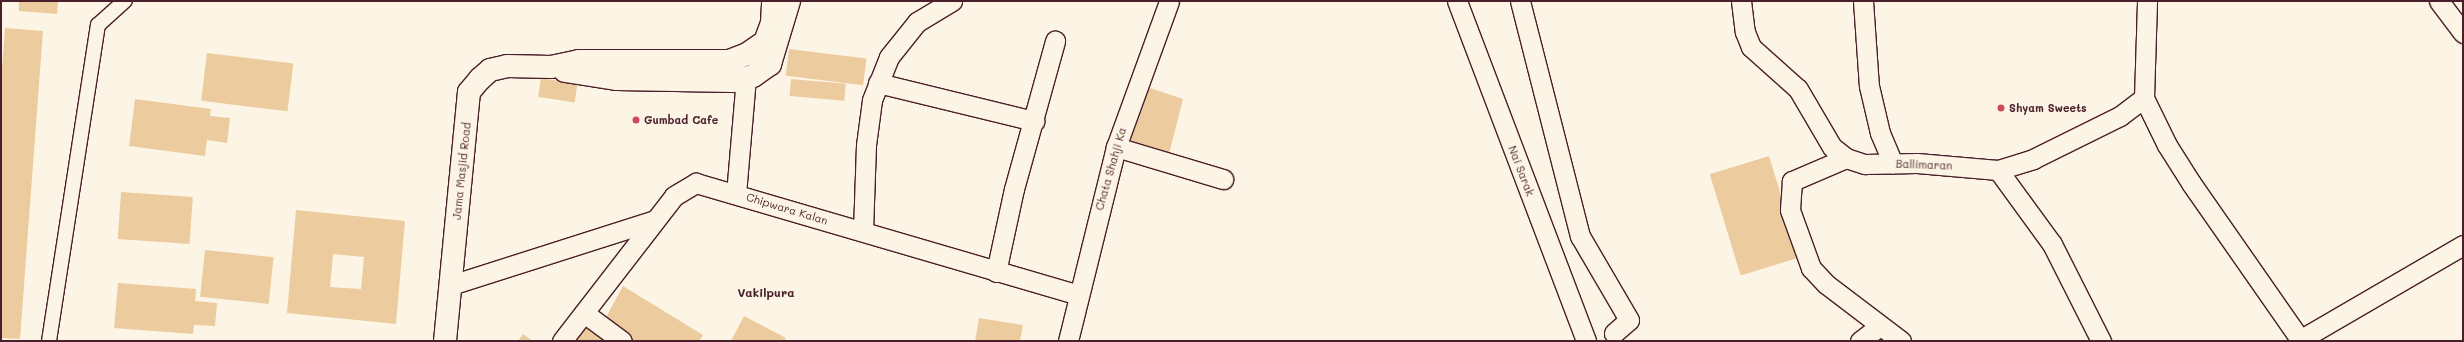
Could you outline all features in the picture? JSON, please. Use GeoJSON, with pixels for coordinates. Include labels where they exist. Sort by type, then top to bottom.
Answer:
{"type":"FeatureCollection","features":[{"type":"Feature","properties":{"kind":"street"},"geometry":{"type":"LineString","coordinates":[[49,341],[98,25],[125,1]]}},
{"type":"Feature","properties":{"kind":"street","name":"Jama Masjid Road"},"geometry":{"type":"LineString","coordinates":[[445,341],[469,92],[490,70],[507,66],[551,67],[579,62],[729,61],[747,54],[765,42],[772,23],[773,1]]}},
{"type":"Feature","properties":{"kind":"street","name":"Jama Masjid Road"},"geometry":{"type":"LineString","coordinates":[[551,67],[580,75],[617,79],[733,82],[746,78],[770,64],[789,1]]}},
{"type":"Feature","properties":{"kind":"street"},"geometry":{"type":"LineString","coordinates":[[863,231],[866,145],[872,100],[888,57],[917,22],[952,1]]}},
{"type":"Feature","properties":{"kind":"street","name":"Chata Shahji Ka"},"geometry":{"type":"LineString","coordinates":[[1068,341],[1078,295],[1116,147],[1169,1]]}},
{"type":"Feature","properties":{"kind":"street","name":"Nai Sarak"},"geometry":{"type":"LineString","coordinates":[[1457,1],[1584,338]]}},
{"type":"Feature","properties":{"kind":"street"},"geometry":{"type":"LineString","coordinates":[[1520,1],[1580,236],[1629,320],[1617,337],[1584,338]]}},
{"type":"Feature","properties":{"kind":"street","name":"Ballimaran"},"geometry":{"type":"LineString","coordinates":[[1741,1],[1745,32],[1751,47],[1798,89],[1832,147],[1846,158],[1865,164],[1893,163],[1998,170],[2033,160],[2120,116],[2144,98]]}},
{"type":"Feature","properties":{"kind":"street"},"geometry":{"type":"LineString","coordinates":[[1863,1],[1869,86],[1880,133],[1893,163]]}},
{"type":"Feature","properties":{"kind":"street"},"geometry":{"type":"LineString","coordinates":[[2147,1],[2144,98],[2167,145],[2191,183],[2299,340],[2463,245]]}},
{"type":"Feature","properties":{"kind":"street"},"geometry":{"type":"LineString","coordinates":[[2439,1],[2463,33]]}},
{"type":"Feature","properties":{"kind":"street"},"geometry":{"type":"LineString","coordinates":[[996,272],[1014,189],[1055,41]]}},
{"type":"Feature","properties":{"kind":"street"},"geometry":{"type":"LineString","coordinates":[[736,194],[746,78]]}},
{"type":"Feature","properties":{"kind":"street"},"geometry":{"type":"LineString","coordinates":[[878,83],[1034,120]]}},
{"type":"Feature","properties":{"kind":"street"},"geometry":{"type":"LineString","coordinates":[[1116,147],[1223,179]]}},
{"type":"Feature","properties":{"kind":"street"},"geometry":{"type":"LineString","coordinates":[[1846,158],[1792,181],[1789,194],[1790,210],[1811,268],[1826,284],[1901,341]]}},
{"type":"Feature","properties":{"kind":"street"},"geometry":{"type":"LineString","coordinates":[[1998,170],[2052,244],[2101,341]]}},
{"type":"Feature","properties":{"kind":"street","name":"Chipwara Kalan"},"geometry":{"type":"LineString","coordinates":[[562,341],[674,196],[696,183],[1078,295]]}},
{"type":"Feature","properties":{"kind":"street"},"geometry":{"type":"LineString","coordinates":[[450,285],[655,220]]}},
{"type":"Feature","properties":{"kind":"street"},"geometry":{"type":"LineString","coordinates":[[584,313],[622,341]]}},
{"type":"Feature","properties":{"kind":"street"},"geometry":{"type":"LineString","coordinates":[[1860,341],[1880,326]]}},
{"type":"Feature","properties":{"kind":"building"},"geometry":{"type":"Polygon","coordinates":[[[19,1],[58,1],[57,14],[19,11],[19,1]]]}},
{"type":"Feature","properties":{"kind":"building"},"geometry":{"type":"Polygon","coordinates":[[[5,28],[43,31],[20,339],[1,338],[1,83],[5,28]]]}},
{"type":"Feature","properties":{"kind":"building"},"geometry":{"type":"Polygon","coordinates":[[[789,49],[866,59],[863,85],[786,76],[789,49]]]}},
{"type":"Feature","properties":{"kind":"building"},"geometry":{"type":"Polygon","coordinates":[[[207,53],[293,64],[288,111],[201,101],[207,53]]]}},
{"type":"Feature","properties":{"kind":"building"},"geometry":{"type":"Polygon","coordinates":[[[541,78],[578,84],[575,103],[538,97],[541,78]]]}},
{"type":"Feature","properties":{"kind":"building"},"geometry":{"type":"Polygon","coordinates":[[[791,79],[846,84],[844,101],[790,96],[791,79]]]}},
{"type":"Feature","properties":{"kind":"building"},"geometry":{"type":"Polygon","coordinates":[[[1144,86],[1183,99],[1168,158],[1122,144],[1144,86]]]}},
{"type":"Feature","properties":{"kind":"building"},"geometry":{"type":"Polygon","coordinates":[[[135,99],[211,109],[210,116],[230,118],[227,143],[207,140],[205,156],[129,146],[135,99]]]}},
{"type":"Feature","properties":{"kind":"building"},"geometry":{"type":"Polygon","coordinates":[[[1769,156],[1800,257],[1741,275],[1710,174],[1769,156]]]}},
{"type":"Feature","properties":{"kind":"building"},"geometry":{"type":"Polygon","coordinates":[[[121,192],[193,197],[190,244],[118,239],[121,192]]]}},
{"type":"Feature","properties":{"kind":"building"},"geometry":{"type":"Polygon","coordinates":[[[296,210],[405,221],[396,324],[287,313],[296,210]],[[333,254],[330,287],[361,289],[364,257],[333,254]]]}},
{"type":"Feature","properties":{"kind":"building"},"geometry":{"type":"Polygon","coordinates":[[[205,250],[274,257],[269,304],[200,297],[205,250]]]}},
{"type":"Feature","properties":{"kind":"building"},"geometry":{"type":"Polygon","coordinates":[[[118,283],[196,289],[195,301],[217,303],[215,326],[194,325],[193,334],[114,328],[118,283]]]}},
{"type":"Feature","properties":{"kind":"building"},"geometry":{"type":"Polygon","coordinates":[[[623,286],[703,335],[699,341],[630,341],[604,321],[623,286]]]}},
{"type":"Feature","properties":{"kind":"building"},"geometry":{"type":"Polygon","coordinates":[[[744,316],[786,338],[784,341],[731,341],[744,316]]]}},
{"type":"Feature","properties":{"kind":"building"},"geometry":{"type":"Polygon","coordinates":[[[979,318],[1023,325],[1020,341],[975,341],[979,318]]]}},
{"type":"Feature","properties":{"kind":"building"},"geometry":{"type":"Polygon","coordinates":[[[587,321],[609,341],[573,341],[587,321]]]}},
{"type":"Feature","properties":{"kind":"building"},"geometry":{"type":"Polygon","coordinates":[[[523,334],[533,341],[518,341],[523,334]]]}},
{"type":"Feature","properties":{"kind":"place","name":"Shyam Sweets"},"geometry":{"type":"Point","coordinates":[2001,108]}},
{"type":"Feature","properties":{"kind":"place","name":"Gumbad Cafe"},"geometry":{"type":"Point","coordinates":[636,120]}},
{"type":"Feature","properties":{"kind":"district","name":"Vakilpura"},"geometry":{"type":"Point","coordinates":[766,293]}}]}
